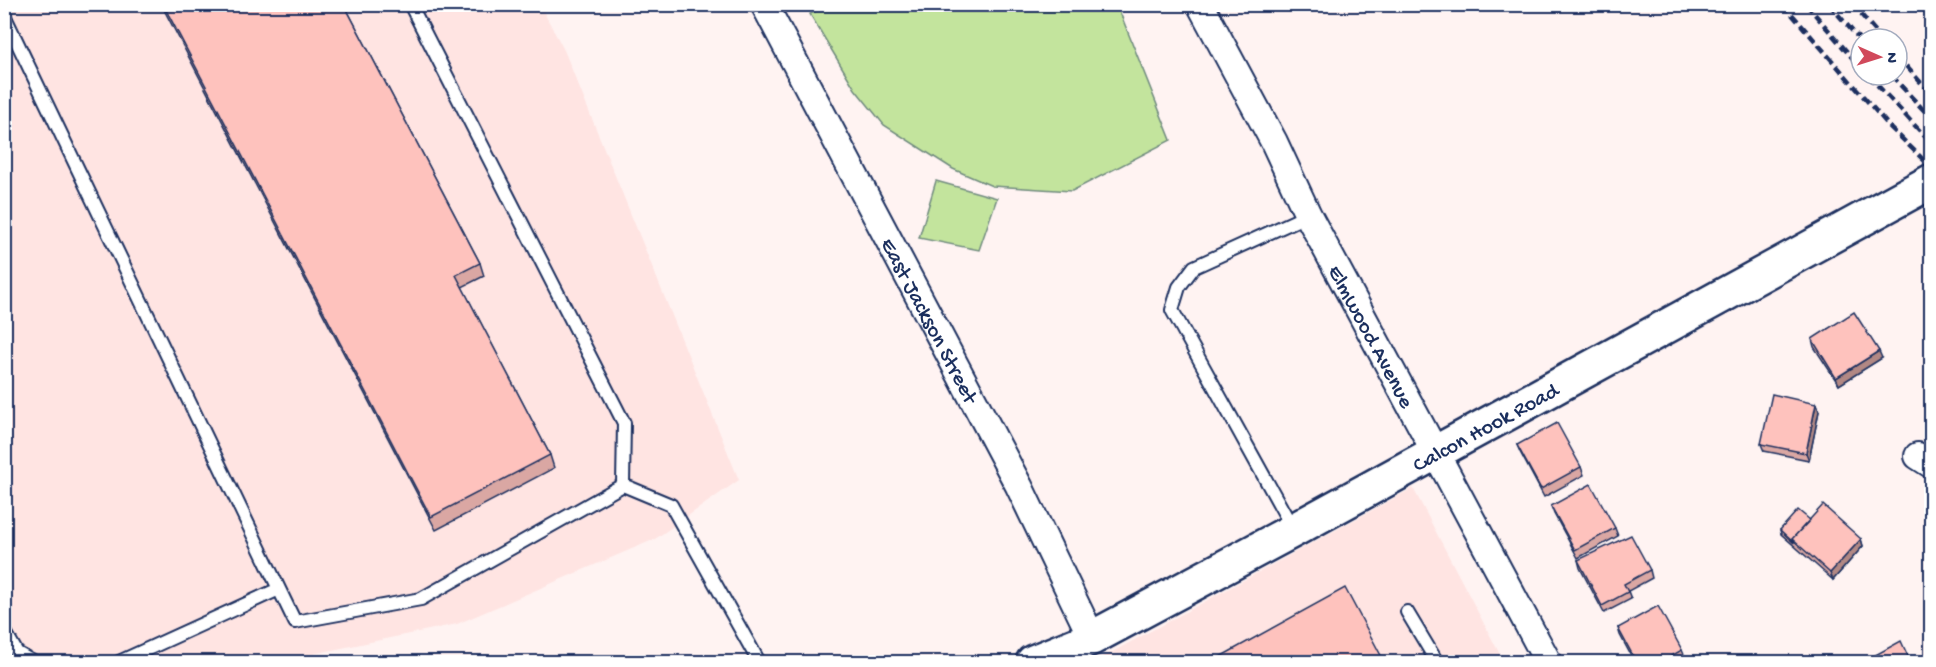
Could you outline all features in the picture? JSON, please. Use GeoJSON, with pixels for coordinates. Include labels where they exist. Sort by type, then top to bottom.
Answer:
{"type":"FeatureCollection","features":[{"type":"Feature","properties":{"kind":"street","name":"East Jackson Street"},"geometry":{"type":"LineString","coordinates":[[764,4],[1019,486],[1092,638]]}},
{"type":"Feature","properties":{"kind":"street","name":"Elmwood Avenue"},"geometry":{"type":"LineString","coordinates":[[1200,4],[1274,142],[1308,215],[1548,663]]}},
{"type":"Feature","properties":{"kind":"street","name":"Calcon Hook Road"},"geometry":{"type":"LineString","coordinates":[[1033,663],[1092,638],[1294,530],[1932,181]]}},
{"type":"Feature","properties":{"kind":"lane"},"geometry":{"type":"LineString","coordinates":[[410,4],[624,423],[623,485]]}},
{"type":"Feature","properties":{"kind":"lane"},"geometry":{"type":"LineString","coordinates":[[4,15],[295,622],[422,599],[623,485]]}},
{"type":"Feature","properties":{"kind":"lane"},"geometry":{"type":"LineString","coordinates":[[1294,530],[1172,310],[1179,287],[1194,267],[1308,215]]}},
{"type":"Feature","properties":{"kind":"lane"},"geometry":{"type":"LineString","coordinates":[[623,485],[671,505],[759,663]]}},
{"type":"Feature","properties":{"kind":"lane"},"geometry":{"type":"LineString","coordinates":[[119,663],[279,589]]}},
{"type":"Feature","properties":{"kind":"lane"},"geometry":{"type":"LineString","coordinates":[[1407,612],[1437,663]]}},
{"type":"Feature","properties":{"kind":"lane"},"geometry":{"type":"LineString","coordinates":[[4,630],[17,652],[33,663]]}},
{"type":"Feature","properties":{"kind":"shaded area"},"geometry":{"type":"Polygon","coordinates":[[[4,5],[540,5],[564,50],[739,480],[655,539],[457,624],[289,659],[289,662],[5,662],[4,5]]]}},
{"type":"Feature","properties":{"kind":"shaded area"},"geometry":{"type":"Polygon","coordinates":[[[1413,488],[1504,662],[1094,662],[1413,488]]]}},
{"type":"Feature","properties":{"kind":"green space"},"geometry":{"type":"Polygon","coordinates":[[[832,4],[1117,5],[1171,140],[1072,191],[992,186],[953,169],[884,125],[855,89],[810,14],[832,4]]]}},
{"type":"Feature","properties":{"kind":"green space"},"geometry":{"type":"Polygon","coordinates":[[[936,181],[997,198],[979,250],[919,238],[936,181]]]}},
{"type":"Feature","properties":{"kind":"building"},"geometry":{"type":"Polygon","coordinates":[[[163,4],[344,4],[480,263],[456,275],[550,455],[431,517],[163,4]]]}},
{"type":"Feature","properties":{"kind":"building"},"geometry":{"type":"Polygon","coordinates":[[[1854,312],[1879,351],[1836,378],[1812,339],[1854,312]]]}},
{"type":"Feature","properties":{"kind":"building"},"geometry":{"type":"Polygon","coordinates":[[[1772,394],[1816,404],[1806,453],[1761,444],[1772,394]]]}},
{"type":"Feature","properties":{"kind":"building"},"geometry":{"type":"Polygon","coordinates":[[[1557,423],[1581,467],[1541,489],[1517,445],[1557,423]]]}},
{"type":"Feature","properties":{"kind":"building"},"geometry":{"type":"Polygon","coordinates":[[[1591,484],[1615,528],[1575,550],[1551,506],[1591,484]]]}},
{"type":"Feature","properties":{"kind":"building"},"geometry":{"type":"Polygon","coordinates":[[[1823,505],[1861,539],[1830,573],[1792,539],[1823,505]]]}},
{"type":"Feature","properties":{"kind":"building"},"geometry":{"type":"Polygon","coordinates":[[[1798,510],[1810,520],[1792,539],[1794,543],[1780,530],[1798,510]]]}},
{"type":"Feature","properties":{"kind":"building"},"geometry":{"type":"Polygon","coordinates":[[[1631,535],[1650,570],[1624,584],[1628,592],[1602,606],[1578,560],[1631,535]]]}},
{"type":"Feature","properties":{"kind":"building"},"geometry":{"type":"Polygon","coordinates":[[[1345,588],[1385,663],[1209,663],[1345,588]]]}},
{"type":"Feature","properties":{"kind":"building"},"geometry":{"type":"Polygon","coordinates":[[[1658,606],[1682,650],[1659,663],[1637,663],[1618,628],[1658,606]]]}},
{"type":"Feature","properties":{"kind":"building"},"geometry":{"type":"Polygon","coordinates":[[[1932,624],[1932,637],[1926,626],[1932,624]]]}},
{"type":"Feature","properties":{"kind":"building"},"geometry":{"type":"Polygon","coordinates":[[[1901,641],[1911,663],[1861,663],[1901,641]]]}},
{"type":"Feature","properties":{"kind":"railway"},"geometry":{"type":"LineString","coordinates":[[1783,4],[1889,126],[1932,168]]}},
{"type":"Feature","properties":{"kind":"railway"},"geometry":{"type":"LineString","coordinates":[[1806,4],[1849,54]]}},
{"type":"Feature","properties":{"kind":"railway"},"geometry":{"type":"LineString","coordinates":[[1829,4],[1849,27]]}},
{"type":"Feature","properties":{"kind":"railway"},"geometry":{"type":"LineString","coordinates":[[1852,4],[1872,27]]}},
{"type":"Feature","properties":{"kind":"railway"},"geometry":{"type":"LineString","coordinates":[[1909,69],[1932,95]]}},
{"type":"Feature","properties":{"kind":"railway"},"geometry":{"type":"LineString","coordinates":[[1879,87],[1932,144]]}},
{"type":"Feature","properties":{"kind":"railway"},"geometry":{"type":"LineString","coordinates":[[1902,87],[1932,119]]}}]}
